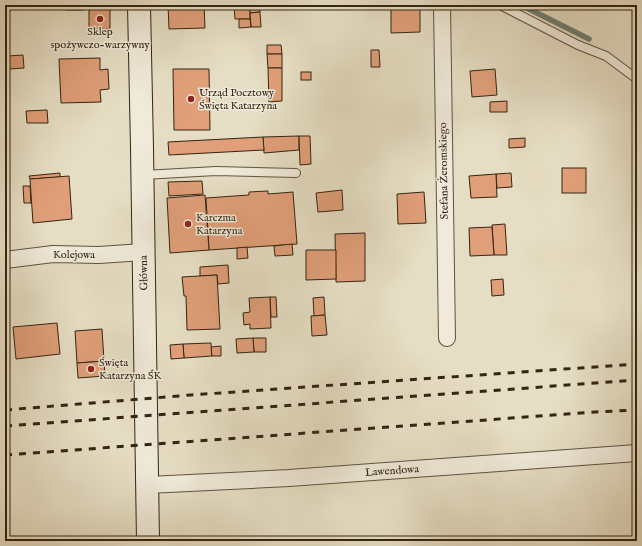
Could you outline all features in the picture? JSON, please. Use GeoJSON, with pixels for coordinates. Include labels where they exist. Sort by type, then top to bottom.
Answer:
{"type":"FeatureCollection","features":[{"type":"Feature","properties":{"kind":"street","name":"Główna"},"geometry":{"type":"LineString","coordinates":[[139,5],[148,541]]}},
{"type":"Feature","properties":{"kind":"street","name":"Stefana Żeromskiego"},"geometry":{"type":"LineString","coordinates":[[442,5],[447,338]]}},
{"type":"Feature","properties":{"kind":"street","name":"Kolejowa"},"geometry":{"type":"LineString","coordinates":[[5,260],[53,254],[100,255],[143,252]]}},
{"type":"Feature","properties":{"kind":"street","name":"Lawendowa"},"geometry":{"type":"LineString","coordinates":[[148,485],[289,478],[637,453]]}},
{"type":"Feature","properties":{"kind":"lane"},"geometry":{"type":"LineString","coordinates":[[500,5],[578,45],[606,56],[637,79]]}},
{"type":"Feature","properties":{"kind":"lane"},"geometry":{"type":"LineString","coordinates":[[142,175],[216,171],[296,173]]}},
{"type":"Feature","properties":{"kind":"building"},"geometry":{"type":"Polygon","coordinates":[[[66,5],[83,5],[83,10],[66,10],[66,5]]]}},
{"type":"Feature","properties":{"kind":"building"},"geometry":{"type":"Polygon","coordinates":[[[168,5],[204,5],[205,28],[169,29],[168,5]]]}},
{"type":"Feature","properties":{"kind":"building"},"geometry":{"type":"Polygon","coordinates":[[[234,5],[250,5],[250,19],[235,19],[234,5]]]}},
{"type":"Feature","properties":{"kind":"building"},"geometry":{"type":"Polygon","coordinates":[[[250,5],[260,5],[260,12],[250,13],[250,5]]]}},
{"type":"Feature","properties":{"kind":"building"},"geometry":{"type":"Polygon","coordinates":[[[391,5],[420,5],[420,32],[391,33],[391,5]]]}},
{"type":"Feature","properties":{"kind":"building","name":"Sklep spożywczo-warzywny"},"geometry":{"type":"Polygon","coordinates":[[[89,9],[110,9],[110,29],[89,29],[89,9]]]}},
{"type":"Feature","properties":{"kind":"building"},"geometry":{"type":"Polygon","coordinates":[[[260,12],[261,27],[251,27],[250,13],[260,12]]]}},
{"type":"Feature","properties":{"kind":"building"},"geometry":{"type":"Polygon","coordinates":[[[239,19],[250,19],[251,27],[239,28],[239,19]]]}},
{"type":"Feature","properties":{"kind":"building"},"geometry":{"type":"Polygon","coordinates":[[[267,45],[281,45],[282,54],[267,54],[267,45]]]}},
{"type":"Feature","properties":{"kind":"building"},"geometry":{"type":"Polygon","coordinates":[[[371,50],[379,50],[380,67],[371,67],[371,50]]]}},
{"type":"Feature","properties":{"kind":"building"},"geometry":{"type":"Polygon","coordinates":[[[267,54],[282,54],[282,68],[268,68],[267,54]]]}},
{"type":"Feature","properties":{"kind":"building"},"geometry":{"type":"Polygon","coordinates":[[[23,55],[24,68],[9,69],[8,56],[23,55]]]}},
{"type":"Feature","properties":{"kind":"building"},"geometry":{"type":"Polygon","coordinates":[[[5,56],[8,56],[9,69],[5,69],[5,56]]]}},
{"type":"Feature","properties":{"kind":"building"},"geometry":{"type":"Polygon","coordinates":[[[100,58],[100,70],[108,69],[109,89],[100,90],[101,102],[61,103],[59,59],[100,58]]]}},
{"type":"Feature","properties":{"kind":"building"},"geometry":{"type":"Polygon","coordinates":[[[268,68],[282,68],[282,101],[269,102],[268,68]]]}},
{"type":"Feature","properties":{"kind":"building","name":"Urząd Pocztowy Święta Katarzyna"},"geometry":{"type":"Polygon","coordinates":[[[173,69],[209,69],[210,130],[174,130],[173,69]]]}},
{"type":"Feature","properties":{"kind":"building"},"geometry":{"type":"Polygon","coordinates":[[[495,69],[497,95],[472,97],[470,71],[495,69]]]}},
{"type":"Feature","properties":{"kind":"building"},"geometry":{"type":"Polygon","coordinates":[[[301,72],[311,72],[311,80],[301,80],[301,72]]]}},
{"type":"Feature","properties":{"kind":"building"},"geometry":{"type":"Polygon","coordinates":[[[507,101],[507,112],[490,112],[490,102],[507,101]]]}},
{"type":"Feature","properties":{"kind":"building"},"geometry":{"type":"Polygon","coordinates":[[[47,110],[48,123],[27,123],[26,111],[47,110]]]}},
{"type":"Feature","properties":{"kind":"building"},"geometry":{"type":"Polygon","coordinates":[[[299,136],[299,150],[264,153],[263,137],[299,136]]]}},
{"type":"Feature","properties":{"kind":"building"},"geometry":{"type":"Polygon","coordinates":[[[299,136],[310,136],[311,164],[300,165],[299,136]]]}},
{"type":"Feature","properties":{"kind":"building"},"geometry":{"type":"Polygon","coordinates":[[[263,137],[264,150],[169,155],[168,142],[263,137]]]}},
{"type":"Feature","properties":{"kind":"building"},"geometry":{"type":"Polygon","coordinates":[[[525,138],[525,147],[509,148],[509,139],[525,138]]]}},
{"type":"Feature","properties":{"kind":"building"},"geometry":{"type":"Polygon","coordinates":[[[562,168],[586,168],[586,193],[562,193],[562,168]]]}},
{"type":"Feature","properties":{"kind":"building"},"geometry":{"type":"Polygon","coordinates":[[[60,173],[60,177],[30,179],[29,176],[60,173]]]}},
{"type":"Feature","properties":{"kind":"building"},"geometry":{"type":"Polygon","coordinates":[[[511,173],[512,187],[497,188],[496,174],[511,173]]]}},
{"type":"Feature","properties":{"kind":"building"},"geometry":{"type":"Polygon","coordinates":[[[496,174],[497,197],[471,198],[469,176],[496,174]]]}},
{"type":"Feature","properties":{"kind":"building"},"geometry":{"type":"Polygon","coordinates":[[[69,176],[72,219],[33,223],[30,179],[69,176]]]}},
{"type":"Feature","properties":{"kind":"building"},"geometry":{"type":"Polygon","coordinates":[[[202,181],[203,194],[169,196],[168,182],[202,181]]]}},
{"type":"Feature","properties":{"kind":"building"},"geometry":{"type":"Polygon","coordinates":[[[23,186],[30,186],[31,203],[24,203],[23,186]]]}},
{"type":"Feature","properties":{"kind":"building"},"geometry":{"type":"Polygon","coordinates":[[[342,190],[343,210],[318,212],[316,193],[342,190]]]}},
{"type":"Feature","properties":{"kind":"building"},"geometry":{"type":"Polygon","coordinates":[[[268,191],[268,194],[293,192],[297,244],[209,250],[206,198],[249,195],[249,192],[268,191]]]}},
{"type":"Feature","properties":{"kind":"building"},"geometry":{"type":"Polygon","coordinates":[[[424,192],[426,223],[398,224],[397,194],[424,192]]]}},
{"type":"Feature","properties":{"kind":"building","name":"Karczma Katarzyna"},"geometry":{"type":"Polygon","coordinates":[[[205,195],[209,250],[170,253],[167,198],[205,195]]]}},
{"type":"Feature","properties":{"kind":"building"},"geometry":{"type":"Polygon","coordinates":[[[505,224],[507,255],[494,255],[492,225],[505,224]]]}},
{"type":"Feature","properties":{"kind":"building"},"geometry":{"type":"Polygon","coordinates":[[[5,226],[8,244],[5,245],[5,226]]]}},
{"type":"Feature","properties":{"kind":"building"},"geometry":{"type":"Polygon","coordinates":[[[492,227],[494,255],[470,256],[469,228],[492,227]]]}},
{"type":"Feature","properties":{"kind":"building"},"geometry":{"type":"Polygon","coordinates":[[[365,233],[365,281],[336,282],[335,234],[365,233]]]}},
{"type":"Feature","properties":{"kind":"building"},"geometry":{"type":"Polygon","coordinates":[[[292,244],[293,255],[275,256],[274,246],[292,244]]]}},
{"type":"Feature","properties":{"kind":"building"},"geometry":{"type":"Polygon","coordinates":[[[247,247],[248,258],[237,259],[237,248],[247,247]]]}},
{"type":"Feature","properties":{"kind":"building"},"geometry":{"type":"Polygon","coordinates":[[[306,250],[336,250],[336,279],[306,280],[306,250]]]}},
{"type":"Feature","properties":{"kind":"building"},"geometry":{"type":"Polygon","coordinates":[[[228,265],[229,283],[218,284],[217,275],[200,276],[200,267],[228,265]]]}},
{"type":"Feature","properties":{"kind":"building"},"geometry":{"type":"Polygon","coordinates":[[[217,275],[220,329],[187,330],[186,296],[184,296],[182,277],[217,275]]]}},
{"type":"Feature","properties":{"kind":"building"},"geometry":{"type":"Polygon","coordinates":[[[503,279],[504,295],[492,296],[491,280],[503,279]]]}},
{"type":"Feature","properties":{"kind":"building"},"geometry":{"type":"Polygon","coordinates":[[[270,297],[276,297],[277,317],[271,317],[270,297]]]}},
{"type":"Feature","properties":{"kind":"building"},"geometry":{"type":"Polygon","coordinates":[[[270,297],[271,328],[250,329],[250,324],[244,325],[243,313],[250,312],[249,298],[270,297]]]}},
{"type":"Feature","properties":{"kind":"building"},"geometry":{"type":"Polygon","coordinates":[[[324,297],[325,315],[314,316],[313,298],[324,297]]]}},
{"type":"Feature","properties":{"kind":"building"},"geometry":{"type":"Polygon","coordinates":[[[325,315],[327,335],[312,336],[311,316],[325,315]]]}},
{"type":"Feature","properties":{"kind":"building"},"geometry":{"type":"Polygon","coordinates":[[[57,323],[60,354],[16,359],[13,327],[57,323]]]}},
{"type":"Feature","properties":{"kind":"building"},"geometry":{"type":"Polygon","coordinates":[[[102,329],[104,361],[77,363],[75,331],[102,329]]]}},
{"type":"Feature","properties":{"kind":"building"},"geometry":{"type":"Polygon","coordinates":[[[253,338],[266,338],[266,352],[254,352],[253,338]]]}},
{"type":"Feature","properties":{"kind":"building"},"geometry":{"type":"Polygon","coordinates":[[[253,338],[254,352],[237,353],[236,339],[253,338]]]}},
{"type":"Feature","properties":{"kind":"building"},"geometry":{"type":"Polygon","coordinates":[[[211,343],[212,356],[184,358],[183,344],[211,343]]]}},
{"type":"Feature","properties":{"kind":"building"},"geometry":{"type":"Polygon","coordinates":[[[183,344],[184,358],[171,359],[170,345],[183,344]]]}},
{"type":"Feature","properties":{"kind":"building"},"geometry":{"type":"Polygon","coordinates":[[[221,346],[221,356],[212,356],[211,347],[221,346]]]}},
{"type":"Feature","properties":{"kind":"building","name":"Święta Katarzyna ŚK"},"geometry":{"type":"Polygon","coordinates":[[[104,361],[105,376],[78,378],[77,363],[104,361]]]}},
{"type":"Feature","properties":{"kind":"waterway"},"geometry":{"type":"LineString","coordinates":[[521,5],[589,39]]}},
{"type":"Feature","properties":{"kind":"railway"},"geometry":{"type":"LineString","coordinates":[[5,410],[191,395],[637,364]]}},
{"type":"Feature","properties":{"kind":"railway"},"geometry":{"type":"LineString","coordinates":[[5,426],[637,380]]}},
{"type":"Feature","properties":{"kind":"railway"},"geometry":{"type":"LineString","coordinates":[[5,455],[637,410]]}},
{"type":"Feature","properties":{"kind":"place","name":"Sklep spożywczo-warzywny"},"geometry":{"type":"Point","coordinates":[100,19]}},
{"type":"Feature","properties":{"kind":"place","name":"Urząd Pocztowy Święta Katarzyna"},"geometry":{"type":"Point","coordinates":[191,99]}},
{"type":"Feature","properties":{"kind":"place","name":"Karczma Katarzyna"},"geometry":{"type":"Point","coordinates":[188,224]}},
{"type":"Feature","properties":{"kind":"place","name":"Święta Katarzyna ŚK"},"geometry":{"type":"Point","coordinates":[91,369]}}]}
